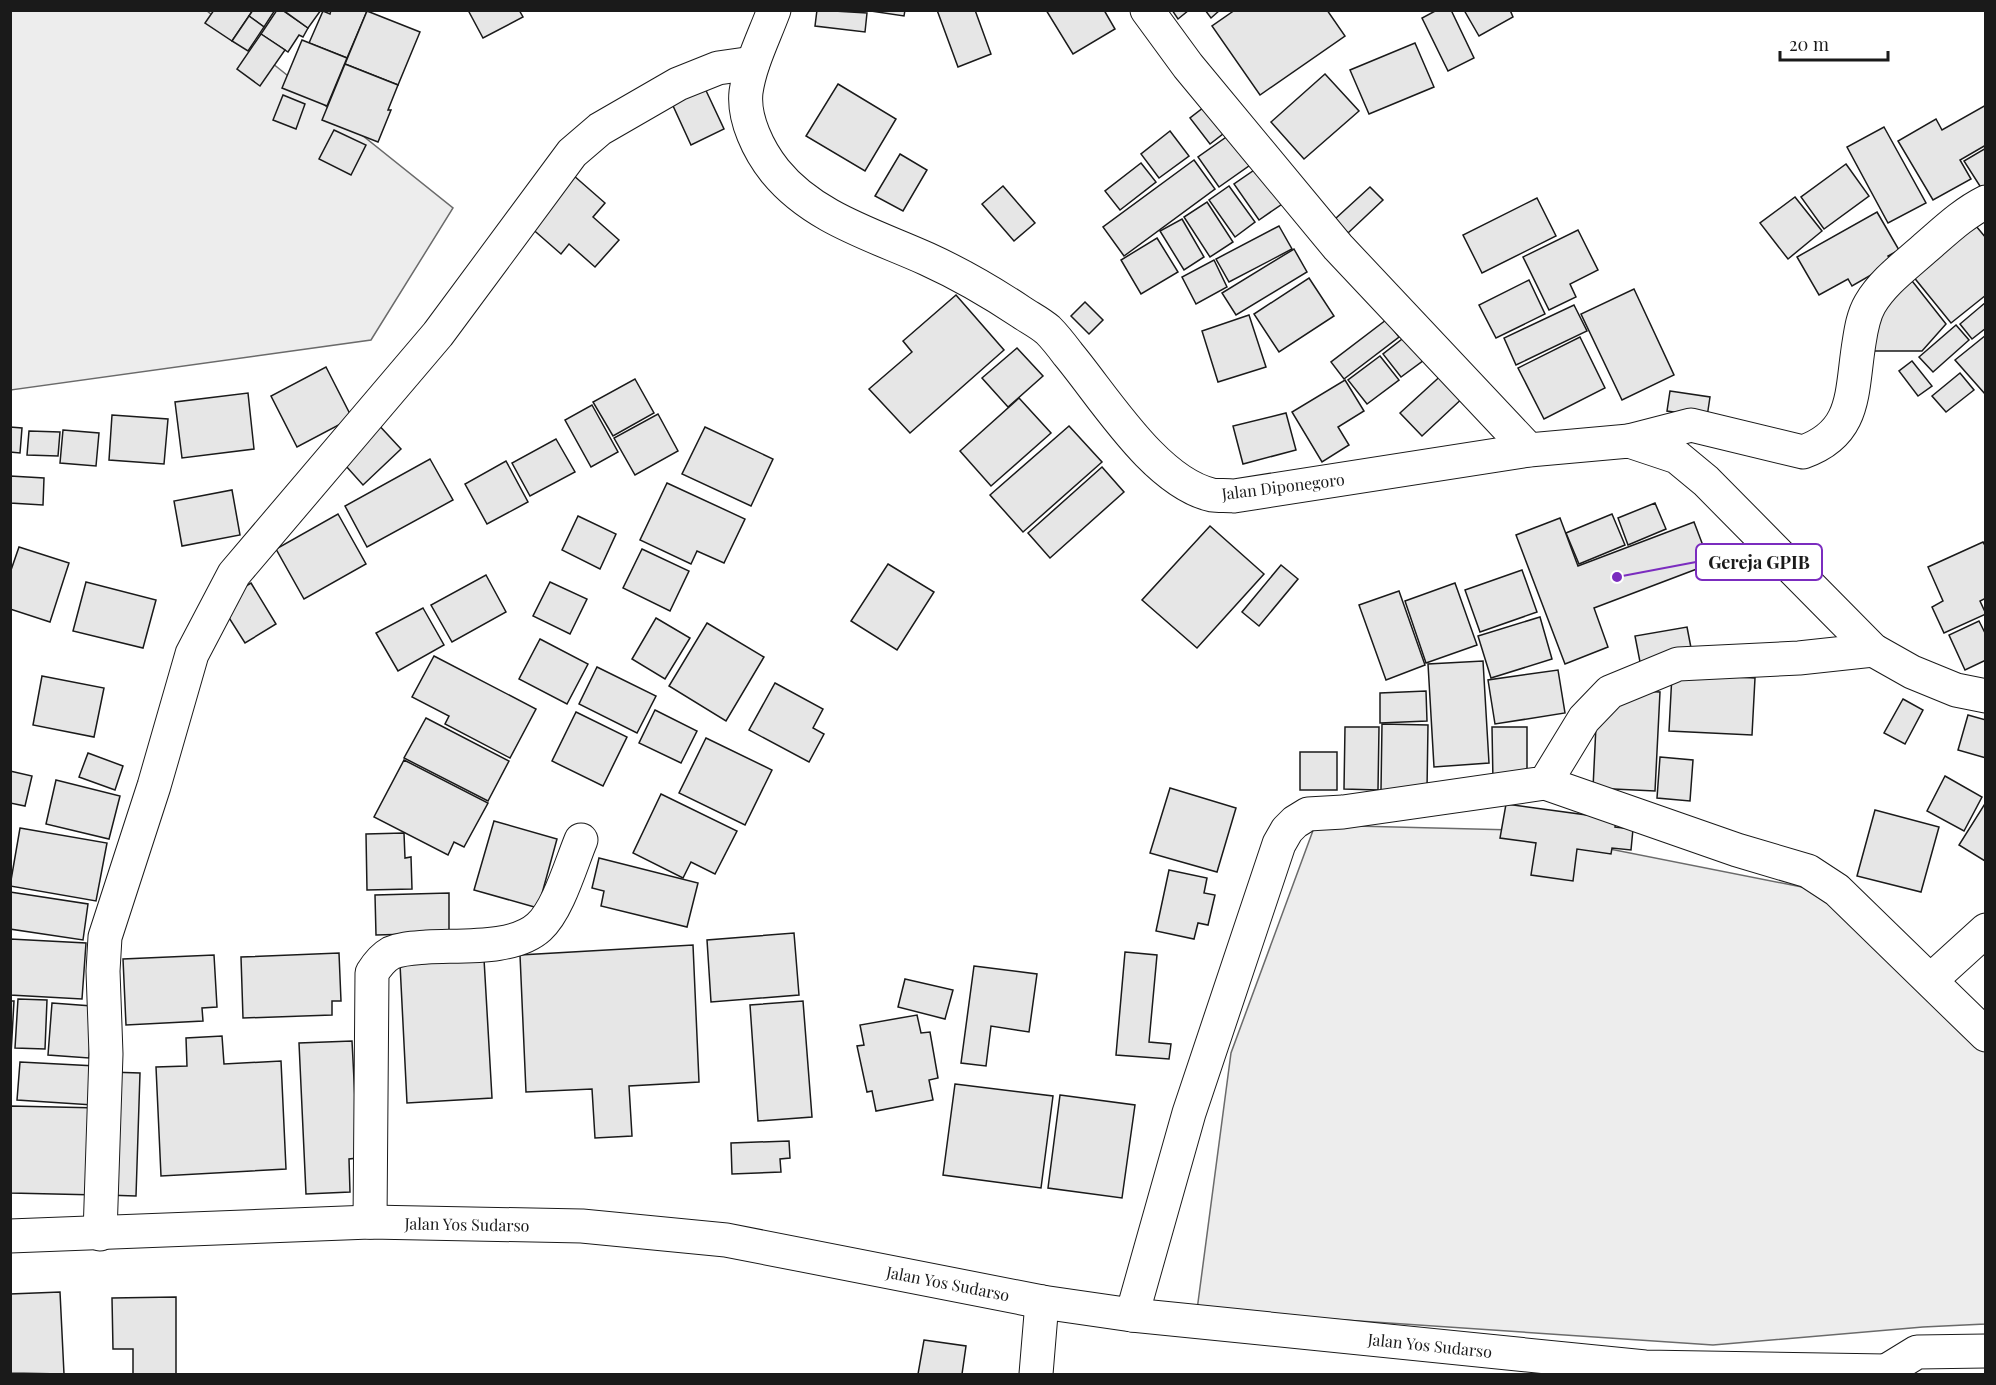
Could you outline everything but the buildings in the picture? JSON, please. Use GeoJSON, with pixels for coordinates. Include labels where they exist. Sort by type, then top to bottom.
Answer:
{"type":"FeatureCollection","features":[{"type":"Feature","properties":{"kind":"main road","name":"Jalan Diponegoro"},"geometry":{"type":"LineString","coordinates":[[774,10],[753,63],[746,93],[748,117],[758,143],[775,171],[797,194],[835,219],[927,259],[987,289],[1048,330],[1086,375],[1135,440],[1187,485],[1212,495],[1234,496],[1529,450],[1629,441],[1677,457],[1873,650],[1912,672],[1945,686],[1986,696]]}},
{"type":"Feature","properties":{"kind":"main road"},"geometry":{"type":"LineString","coordinates":[[1147,10],[1188,66],[1338,247],[1529,450]]}},
{"type":"Feature","properties":{"kind":"main road"},"geometry":{"type":"LineString","coordinates":[[100,1234],[106,1054],[103,971],[105,937],[154,786],[192,654],[234,574],[438,334],[572,153],[600,129],[678,84],[718,68],[753,63]]}},
{"type":"Feature","properties":{"kind":"main road"},"geometry":{"type":"LineString","coordinates":[[1629,441],[1691,426],[1803,452],[1818,446],[1838,430],[1848,413],[1861,327],[1869,305],[1888,280],[1968,212],[1986,202]]}},
{"type":"Feature","properties":{"kind":"main road"},"geometry":{"type":"LineString","coordinates":[[1545,783],[1584,719],[1610,692],[1678,664],[1799,658],[1873,650]]}},
{"type":"Feature","properties":{"kind":"main road"},"geometry":{"type":"LineString","coordinates":[[1132,1315],[1189,1113],[1275,854],[1287,830],[1308,814],[1343,812],[1545,783],[1726,846],[1808,871],[1837,890],[1986,1035]]}},
{"type":"Feature","properties":{"kind":"main road"},"geometry":{"type":"LineString","coordinates":[[370,1222],[372,973],[390,954],[406,948],[503,943],[526,936],[539,927],[550,914],[581,840]]}},
{"type":"Feature","properties":{"kind":"main road"},"geometry":{"type":"LineString","coordinates":[[1931,980],[1986,930]]}},
{"type":"Feature","properties":{"kind":"main road","name":"Jalan Yos Sudarso"},"geometry":{"type":"LineString","coordinates":[[10,1236],[370,1222],[582,1226],[726,1240],[1042,1302],[1132,1315],[1644,1371],[1889,1373],[1917,1352],[1986,1351]]}},
{"type":"Feature","properties":{"kind":"main road"},"geometry":{"type":"LineString","coordinates":[[1036,1374],[1042,1302]]}},
{"type":"Feature","properties":{"kind":"shaded area"},"geometry":{"type":"Polygon","coordinates":[[[10,11],[207,11],[453,208],[371,340],[11,390],[10,11]]]}},
{"type":"Feature","properties":{"kind":"shaded area"},"geometry":{"type":"Polygon","coordinates":[[[1315,825],[1514,830],[1822,891],[1985,1051],[1985,1324],[1713,1345],[1197,1310],[1231,1053],[1315,825]]]}},
{"type":"Feature","properties":{"kind":"place","name":"Gereja GPIB"},"geometry":{"type":"Point","coordinates":[1617,577]}}]}
